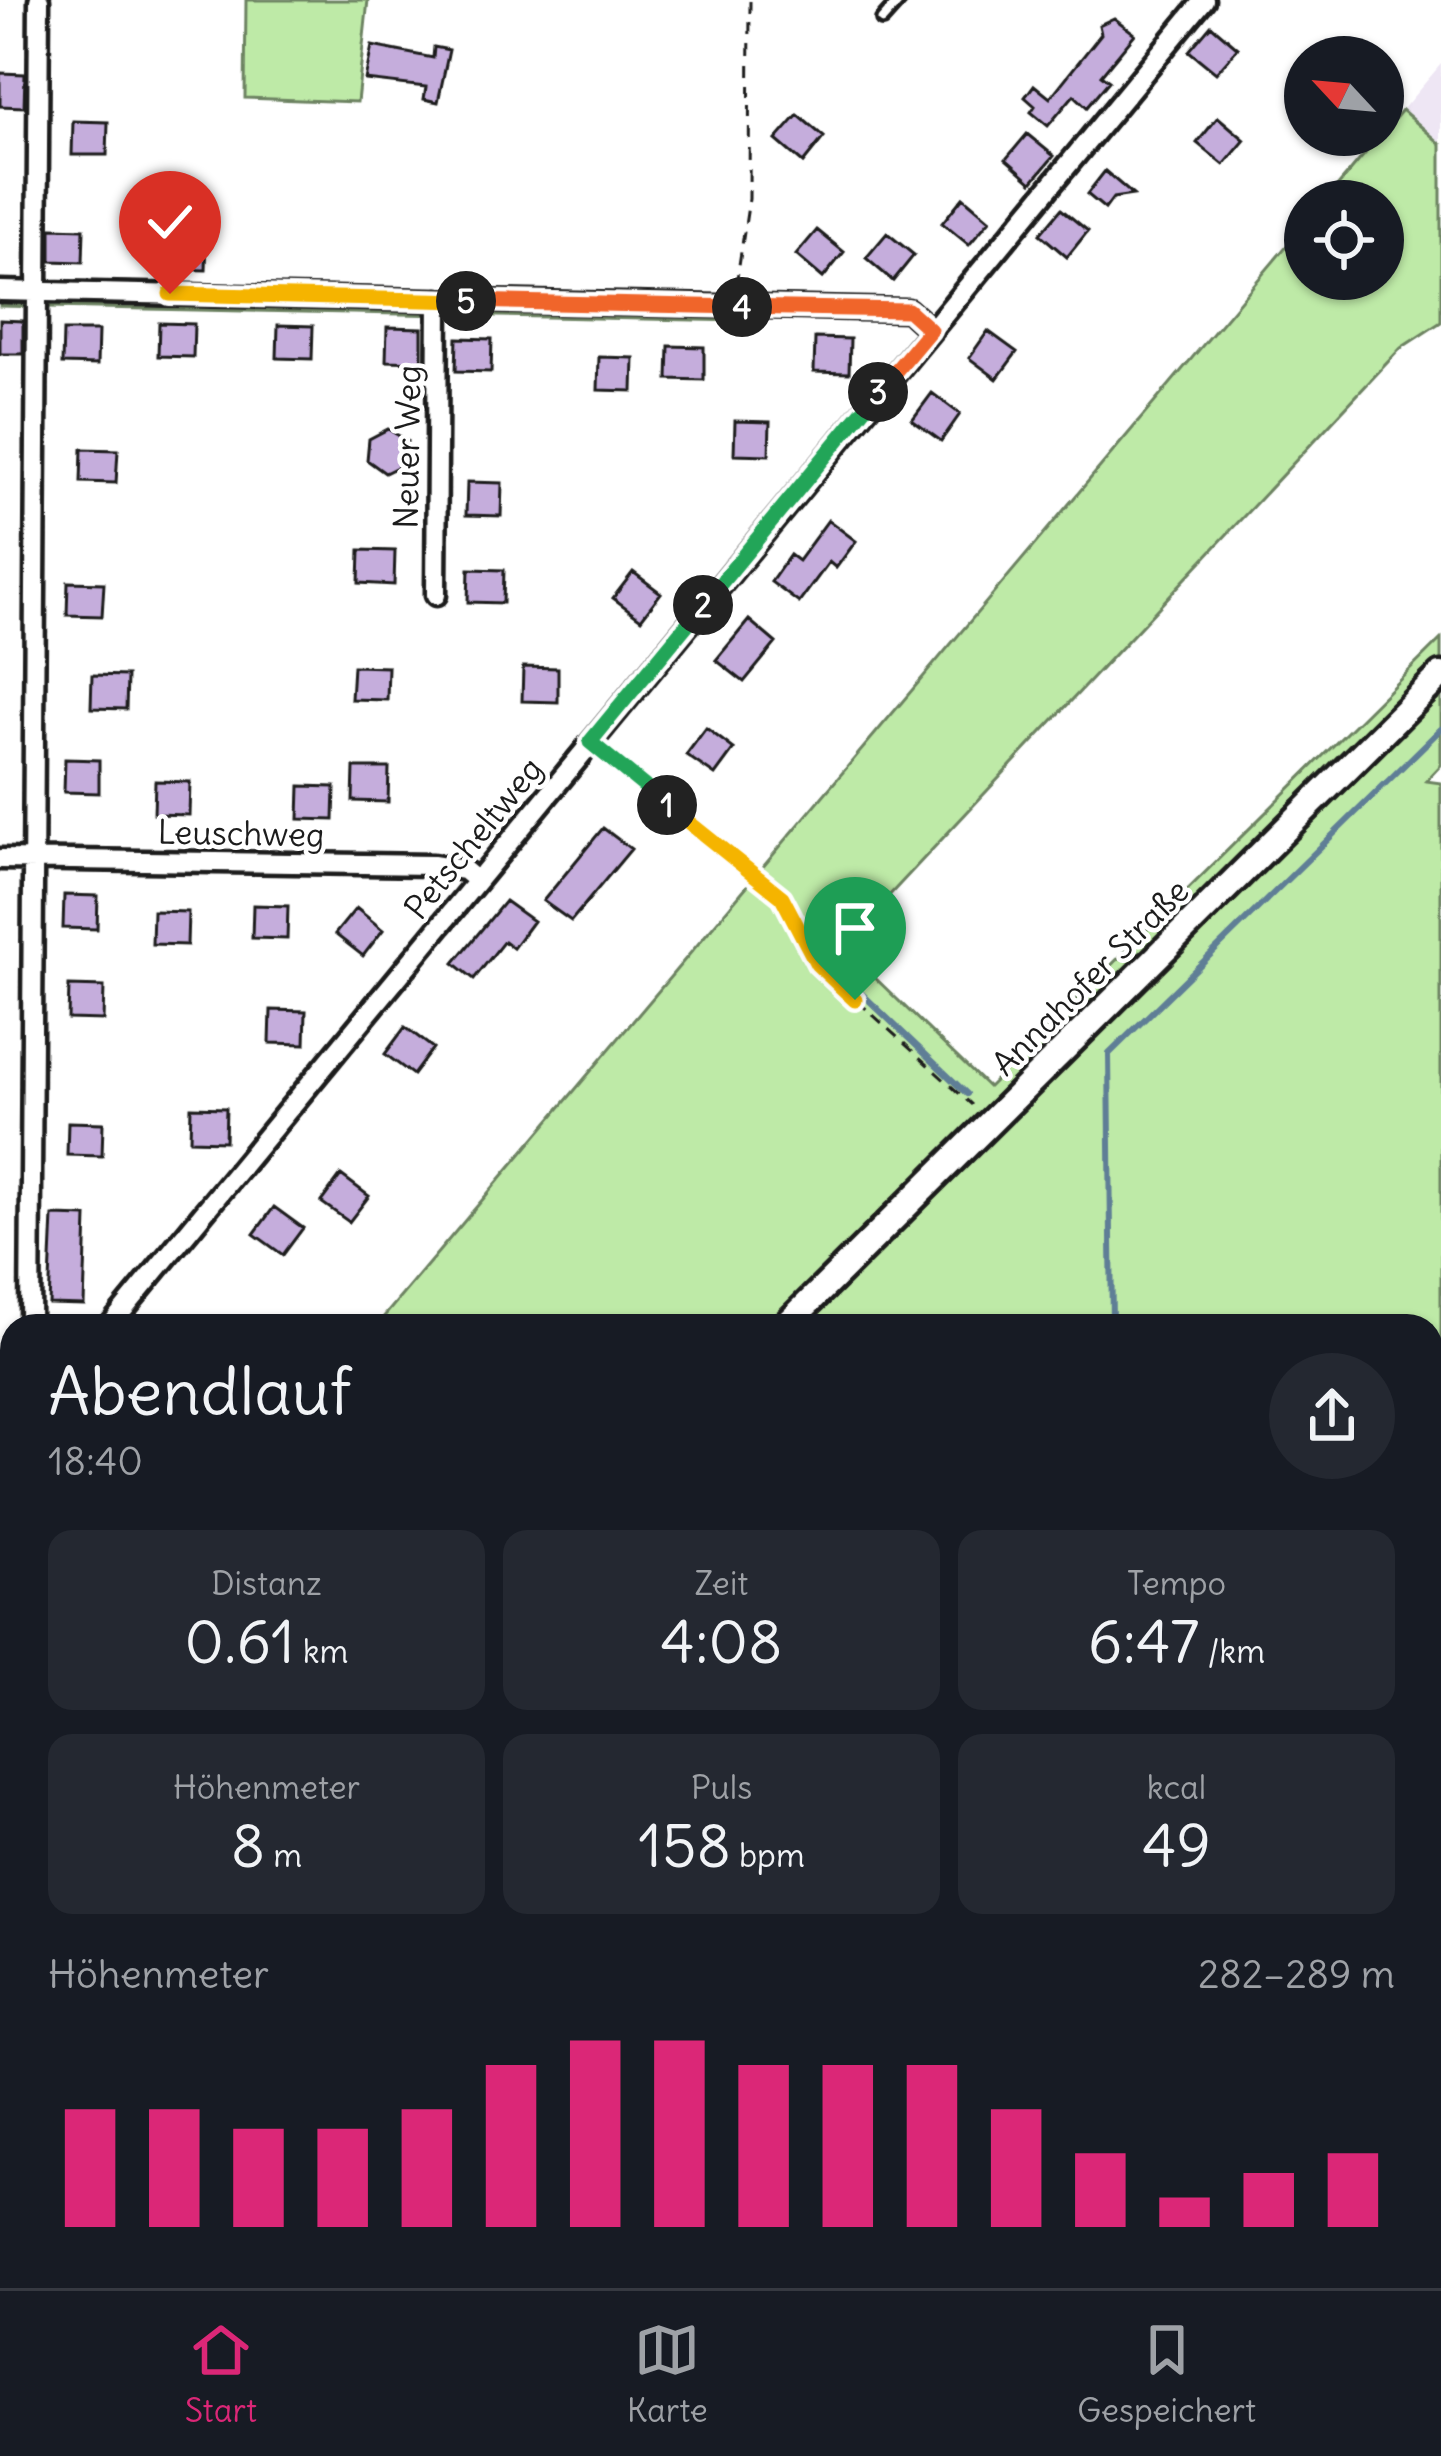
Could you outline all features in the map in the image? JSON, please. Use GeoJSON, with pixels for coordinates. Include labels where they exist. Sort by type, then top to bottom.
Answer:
{"type":"FeatureCollection","features":[{"type":"Feature","properties":{"kind":"street"},"geometry":{"type":"LineString","coordinates":[[30,1314],[39,0]]}},
{"type":"Feature","properties":{"kind":"street","name":"Petscheltweg"},"geometry":{"type":"LineString","coordinates":[[120,1314],[1204,0]]}},
{"type":"Feature","properties":{"kind":"street"},"geometry":{"type":"LineString","coordinates":[[0,291],[908,310],[930,330]]}},
{"type":"Feature","properties":{"kind":"street","name":"Neuer Weg"},"geometry":{"type":"LineString","coordinates":[[436,595],[439,300]]}},
{"type":"Feature","properties":{"kind":"street","name":"Annahofer Straße"},"geometry":{"type":"LineString","coordinates":[[796,1314],[1441,675]]}},
{"type":"Feature","properties":{"kind":"street","name":"Leuschweg"},"geometry":{"type":"LineString","coordinates":[[0,860],[433,865],[464,870],[476,880]]}},
{"type":"Feature","properties":{"kind":"lane"},"geometry":{"type":"LineString","coordinates":[[882,20],[899,0]]}},
{"type":"Feature","properties":{"kind":"path"},"geometry":{"type":"LineString","coordinates":[[735,307],[749,199],[750,0]]}},
{"type":"Feature","properties":{"kind":"path"},"geometry":{"type":"LineString","coordinates":[[590,742],[782,897],[817,964],[991,1122]]}},
{"type":"Feature","properties":{"kind":"shaded area"},"geometry":{"type":"Polygon","coordinates":[[[1441,64],[1441,144],[1404,108],[1441,64]]]}},
{"type":"Feature","properties":{"kind":"green space"},"geometry":{"type":"Polygon","coordinates":[[[246,0],[368,0],[357,102],[245,98],[246,0]]]}},
{"type":"Feature","properties":{"kind":"green space"},"geometry":{"type":"Polygon","coordinates":[[[1404,112],[1441,144],[1441,322],[1401,348],[842,946],[988,1087],[1441,639],[1441,765],[1426,781],[1441,783],[1441,1314],[386,1314],[1284,249],[1284,300],[1404,300],[1404,180],[1343,180],[1363,156],[1404,156],[1404,112]]]}},
{"type":"Feature","properties":{"kind":"green space"},"geometry":{"type":"Polygon","coordinates":[[[0,283],[760,297],[743,321],[0,306],[0,283]]]}},
{"type":"Feature","properties":{"kind":"building"},"geometry":{"type":"Polygon","coordinates":[[[1114,18],[1135,34],[1101,75],[1109,81],[1087,107],[1074,95],[1048,126],[1031,112],[1035,106],[1025,97],[1034,85],[1050,98],[1101,34],[1099,25],[1114,18]]]}},
{"type":"Feature","properties":{"kind":"building"},"geometry":{"type":"Polygon","coordinates":[[[1211,25],[1238,48],[1216,73],[1189,51],[1211,25]]]}},
{"type":"Feature","properties":{"kind":"building"},"geometry":{"type":"Polygon","coordinates":[[[372,46],[433,58],[434,47],[449,50],[438,102],[424,99],[426,87],[365,80],[372,46]]]}},
{"type":"Feature","properties":{"kind":"building"},"geometry":{"type":"Polygon","coordinates":[[[0,73],[25,74],[24,107],[0,106],[0,73]]]}},
{"type":"Feature","properties":{"kind":"building"},"geometry":{"type":"Polygon","coordinates":[[[798,115],[824,137],[803,163],[776,140],[798,115]]]}},
{"type":"Feature","properties":{"kind":"building"},"geometry":{"type":"Polygon","coordinates":[[[1218,117],[1245,140],[1224,165],[1197,143],[1218,117]]]}},
{"type":"Feature","properties":{"kind":"building"},"geometry":{"type":"Polygon","coordinates":[[[73,121],[108,122],[107,155],[72,155],[73,121]]]}},
{"type":"Feature","properties":{"kind":"building"},"geometry":{"type":"Polygon","coordinates":[[[1027,134],[1054,156],[1032,182],[1006,159],[1027,134]]]}},
{"type":"Feature","properties":{"kind":"building"},"geometry":{"type":"Polygon","coordinates":[[[1105,171],[1133,195],[1113,198],[1105,209],[1087,194],[1105,171]]]}},
{"type":"Feature","properties":{"kind":"building"},"geometry":{"type":"Polygon","coordinates":[[[963,197],[990,220],[969,245],[942,223],[963,197]]]}},
{"type":"Feature","properties":{"kind":"building"},"geometry":{"type":"Polygon","coordinates":[[[1061,209],[1088,231],[1067,257],[1040,234],[1061,209]]]}},
{"type":"Feature","properties":{"kind":"building"},"geometry":{"type":"Polygon","coordinates":[[[51,228],[84,229],[83,262],[51,261],[51,228]]]}},
{"type":"Feature","properties":{"kind":"building"},"geometry":{"type":"Polygon","coordinates":[[[817,230],[844,252],[823,278],[796,255],[817,230]]]}},
{"type":"Feature","properties":{"kind":"building"},"geometry":{"type":"Polygon","coordinates":[[[887,233],[914,255],[893,281],[866,258],[887,233]]]}},
{"type":"Feature","properties":{"kind":"building"},"geometry":{"type":"Polygon","coordinates":[[[172,236],[207,237],[206,270],[171,269],[172,236]]]}},
{"type":"Feature","properties":{"kind":"building"},"geometry":{"type":"Polygon","coordinates":[[[0,320],[23,321],[23,354],[0,354],[0,320]]]}},
{"type":"Feature","properties":{"kind":"building"},"geometry":{"type":"Polygon","coordinates":[[[159,323],[194,324],[193,357],[158,356],[159,323]]]}},
{"type":"Feature","properties":{"kind":"building"},"geometry":{"type":"Polygon","coordinates":[[[278,325],[313,326],[312,359],[277,358],[278,325]]]}},
{"type":"Feature","properties":{"kind":"building"},"geometry":{"type":"Polygon","coordinates":[[[387,327],[422,328],[422,362],[386,361],[387,327]]]}},
{"type":"Feature","properties":{"kind":"building"},"geometry":{"type":"Polygon","coordinates":[[[63,331],[98,331],[97,365],[62,364],[63,331]]]}},
{"type":"Feature","properties":{"kind":"building"},"geometry":{"type":"Polygon","coordinates":[[[988,331],[1017,352],[997,379],[969,358],[988,331]]]}},
{"type":"Feature","properties":{"kind":"building"},"geometry":{"type":"Polygon","coordinates":[[[457,338],[492,339],[491,372],[456,371],[457,338]]]}},
{"type":"Feature","properties":{"kind":"building"},"geometry":{"type":"Polygon","coordinates":[[[815,338],[850,339],[849,373],[814,372],[815,338]]]}},
{"type":"Feature","properties":{"kind":"building"},"geometry":{"type":"Polygon","coordinates":[[[669,346],[704,347],[704,380],[668,379],[669,346]]]}},
{"type":"Feature","properties":{"kind":"building"},"geometry":{"type":"Polygon","coordinates":[[[599,357],[634,358],[633,391],[598,390],[599,357]]]}},
{"type":"Feature","properties":{"kind":"building"},"geometry":{"type":"Polygon","coordinates":[[[932,393],[960,414],[941,441],[912,420],[932,393]]]}},
{"type":"Feature","properties":{"kind":"building"},"geometry":{"type":"Polygon","coordinates":[[[735,421],[770,422],[769,455],[734,454],[735,421]]]}},
{"type":"Feature","properties":{"kind":"building"},"geometry":{"type":"Polygon","coordinates":[[[388,429],[407,441],[405,463],[385,473],[367,460],[369,439],[388,429]]]}},
{"type":"Feature","properties":{"kind":"building"},"geometry":{"type":"Polygon","coordinates":[[[82,449],[118,450],[116,483],[81,482],[82,449]]]}},
{"type":"Feature","properties":{"kind":"building"},"geometry":{"type":"Polygon","coordinates":[[[467,482],[502,483],[501,516],[466,515],[467,482]]]}},
{"type":"Feature","properties":{"kind":"building"},"geometry":{"type":"Polygon","coordinates":[[[828,520],[856,541],[836,568],[829,562],[799,603],[771,582],[790,555],[798,561],[828,520]]]}},
{"type":"Feature","properties":{"kind":"building"},"geometry":{"type":"Polygon","coordinates":[[[360,550],[395,551],[394,585],[359,583],[360,550]]]}},
{"type":"Feature","properties":{"kind":"building"},"geometry":{"type":"Polygon","coordinates":[[[469,569],[504,570],[503,603],[468,602],[469,569]]]}},
{"type":"Feature","properties":{"kind":"building"},"geometry":{"type":"Polygon","coordinates":[[[633,572],[661,593],[641,619],[613,598],[633,572]]]}},
{"type":"Feature","properties":{"kind":"building"},"geometry":{"type":"Polygon","coordinates":[[[68,582],[104,583],[102,616],[67,615],[68,582]]]}},
{"type":"Feature","properties":{"kind":"building"},"geometry":{"type":"Polygon","coordinates":[[[749,620],[776,643],[744,682],[716,660],[749,620]]]}},
{"type":"Feature","properties":{"kind":"building"},"geometry":{"type":"Polygon","coordinates":[[[353,666],[388,667],[387,700],[351,699],[353,666]]]}},
{"type":"Feature","properties":{"kind":"building"},"geometry":{"type":"Polygon","coordinates":[[[523,667],[558,668],[558,702],[522,701],[523,667]]]}},
{"type":"Feature","properties":{"kind":"building"},"geometry":{"type":"Polygon","coordinates":[[[92,675],[127,676],[126,709],[91,708],[92,675]]]}},
{"type":"Feature","properties":{"kind":"building"},"geometry":{"type":"Polygon","coordinates":[[[706,728],[734,749],[715,775],[686,755],[706,728]]]}},
{"type":"Feature","properties":{"kind":"building"},"geometry":{"type":"Polygon","coordinates":[[[65,759],[99,760],[99,793],[64,792],[65,759]]]}},
{"type":"Feature","properties":{"kind":"building"},"geometry":{"type":"Polygon","coordinates":[[[354,768],[389,768],[388,802],[353,801],[354,768]]]}},
{"type":"Feature","properties":{"kind":"building"},"geometry":{"type":"Polygon","coordinates":[[[155,781],[190,782],[189,815],[154,814],[155,781]]]}},
{"type":"Feature","properties":{"kind":"building"},"geometry":{"type":"Polygon","coordinates":[[[300,786],[335,787],[334,820],[299,819],[300,786]]]}},
{"type":"Feature","properties":{"kind":"building"},"geometry":{"type":"Polygon","coordinates":[[[603,828],[631,849],[571,921],[543,901],[603,828]]]}},
{"type":"Feature","properties":{"kind":"building"},"geometry":{"type":"Polygon","coordinates":[[[64,895],[98,896],[97,929],[63,928],[64,895]]]}},
{"type":"Feature","properties":{"kind":"building"},"geometry":{"type":"Polygon","coordinates":[[[505,901],[533,921],[513,948],[504,941],[474,979],[454,963],[505,901]]]}},
{"type":"Feature","properties":{"kind":"building"},"geometry":{"type":"Polygon","coordinates":[[[253,905],[288,906],[287,939],[252,938],[253,905]]]}},
{"type":"Feature","properties":{"kind":"building"},"geometry":{"type":"Polygon","coordinates":[[[356,908],[383,930],[363,956],[335,934],[356,908]]]}},
{"type":"Feature","properties":{"kind":"building"},"geometry":{"type":"Polygon","coordinates":[[[153,911],[188,912],[187,945],[152,944],[153,911]]]}},
{"type":"Feature","properties":{"kind":"building"},"geometry":{"type":"Polygon","coordinates":[[[69,986],[104,987],[103,1020],[68,1019],[69,986]]]}},
{"type":"Feature","properties":{"kind":"building"},"geometry":{"type":"Polygon","coordinates":[[[271,1010],[306,1011],[305,1044],[270,1043],[271,1010]]]}},
{"type":"Feature","properties":{"kind":"building"},"geometry":{"type":"Polygon","coordinates":[[[405,1027],[433,1048],[413,1075],[385,1054],[405,1027]]]}},
{"type":"Feature","properties":{"kind":"building"},"geometry":{"type":"Polygon","coordinates":[[[191,1107],[226,1108],[225,1141],[190,1140],[191,1107]]]}},
{"type":"Feature","properties":{"kind":"building"},"geometry":{"type":"Polygon","coordinates":[[[68,1122],[103,1123],[102,1156],[67,1155],[68,1122]]]}},
{"type":"Feature","properties":{"kind":"building"},"geometry":{"type":"Polygon","coordinates":[[[341,1175],[369,1196],[349,1222],[321,1202],[341,1175]]]}},
{"type":"Feature","properties":{"kind":"building"},"geometry":{"type":"Polygon","coordinates":[[[274,1207],[303,1228],[283,1255],[254,1234],[274,1207]]]}},
{"type":"Feature","properties":{"kind":"building"},"geometry":{"type":"Polygon","coordinates":[[[53,1216],[87,1217],[84,1305],[49,1304],[53,1216]]]}},
{"type":"Feature","properties":{"kind":"waterway"},"geometry":{"type":"LineString","coordinates":[[1112,1314],[1109,1054],[1441,729]]}},
{"type":"Feature","properties":{"kind":"waterway"},"geometry":{"type":"LineString","coordinates":[[607,754],[769,885],[813,947],[967,1094]]}},
{"type":"Feature","properties":{"kind":"route"},"geometry":{"type":"LineString","coordinates":[[170,294],[908,310],[930,330],[590,742],[782,897],[817,964],[855,1000]]}}]}
